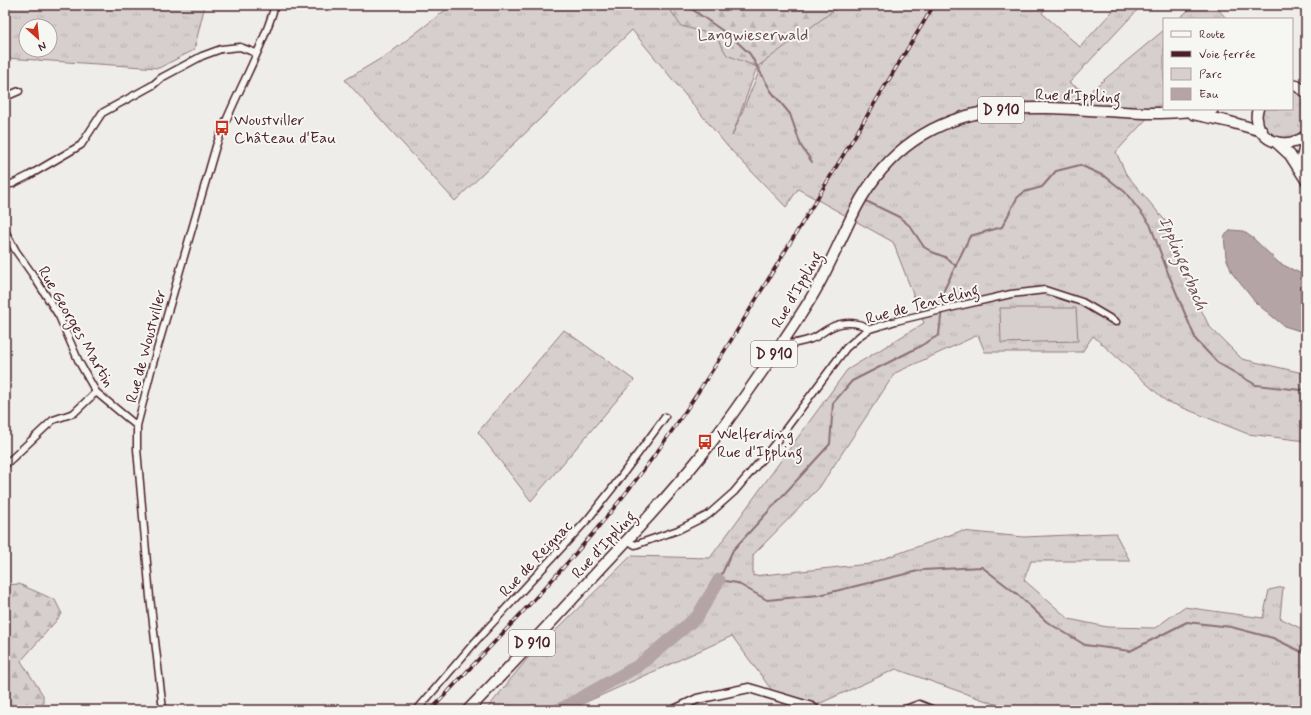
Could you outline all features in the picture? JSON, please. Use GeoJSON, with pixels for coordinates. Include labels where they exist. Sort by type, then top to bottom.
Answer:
{"type":"FeatureCollection","features":[{"type":"Feature","properties":{"kind":"main road"},"geometry":{"type":"LineString","coordinates":[[1294,86],[1306,80]]}},
{"type":"Feature","properties":{"kind":"main road"},"geometry":{"type":"LineString","coordinates":[[1294,86],[1306,92]]}},
{"type":"Feature","properties":{"kind":"main road","name":"Rue d'Ippling"},"geometry":{"type":"LineString","coordinates":[[468,710],[627,540],[703,454],[723,428],[780,345],[814,292],[856,207],[887,164],[899,152],[922,134],[939,125],[970,114],[997,110],[1032,108],[1155,113],[1203,110]]}},
{"type":"Feature","properties":{"kind":"main road"},"geometry":{"type":"LineString","coordinates":[[1258,110],[1257,119],[1262,131],[1268,138],[1278,143],[1290,155],[1306,180]]}},
{"type":"Feature","properties":{"kind":"main road","name":"Rue d'Ippling"},"geometry":{"type":"LineString","coordinates":[[1183,112],[1230,122],[1262,131]]}},
{"type":"Feature","properties":{"kind":"main road"},"geometry":{"type":"LineString","coordinates":[[1278,143],[1289,144],[1300,141],[1306,136]]}},
{"type":"Feature","properties":{"kind":"main road"},"geometry":{"type":"LineString","coordinates":[[1306,141],[1302,158],[1306,167]]}},
{"type":"Feature","properties":{"kind":"street","name":"Rue de Woustviller"},"geometry":{"type":"LineString","coordinates":[[163,710],[150,597],[137,449],[137,426],[152,367],[216,146],[224,122],[256,53],[275,5]]}},
{"type":"Feature","properties":{"kind":"street"},"geometry":{"type":"LineString","coordinates":[[5,184],[12,184],[28,176],[81,145],[102,113],[202,56],[221,49],[240,47],[256,53]]}},
{"type":"Feature","properties":{"kind":"street"},"geometry":{"type":"LineString","coordinates":[[5,97],[19,91]]}},
{"type":"Feature","properties":{"kind":"street","name":"Rue Georges Martin"},"geometry":{"type":"LineString","coordinates":[[5,231],[59,316],[79,362],[96,392],[137,426]]}},
{"type":"Feature","properties":{"kind":"street","name":"Rue de Tenteling"},"geometry":{"type":"LineString","coordinates":[[627,540],[635,545],[678,530],[708,515],[734,492],[773,446],[846,348],[870,329],[896,321],[1011,294],[1045,290],[1082,302],[1116,322]]}},
{"type":"Feature","properties":{"kind":"street"},"geometry":{"type":"LineString","coordinates":[[780,345],[812,339],[828,329],[842,324],[855,323],[870,329]]}},
{"type":"Feature","properties":{"kind":"street"},"geometry":{"type":"LineString","coordinates":[[5,465],[53,420],[74,413],[96,392]]}},
{"type":"Feature","properties":{"kind":"street","name":"Rue de Reignac"},"geometry":{"type":"LineString","coordinates":[[418,710],[474,642],[588,519],[665,417]]}},
{"type":"Feature","properties":{"kind":"street"},"geometry":{"type":"LineString","coordinates":[[674,710],[697,699],[749,688],[812,707],[815,710]]}},
{"type":"Feature","properties":{"kind":"street"},"geometry":{"type":"LineString","coordinates":[[903,710],[918,704],[934,710]]}},
{"type":"Feature","properties":{"kind":"green space"},"geometry":{"type":"Polygon","coordinates":[[[5,5],[205,5],[194,50],[159,68],[5,58],[5,5]]]}},
{"type":"Feature","properties":{"kind":"green space"},"geometry":{"type":"Polygon","coordinates":[[[452,5],[1048,5],[1042,13],[1080,47],[1118,5],[1142,5],[1069,83],[1088,93],[1163,31],[1163,101],[1116,152],[1126,174],[1167,223],[1183,272],[1209,326],[1242,359],[1303,373],[1306,372],[1306,441],[1248,434],[1166,401],[1093,336],[1082,352],[985,352],[978,335],[895,373],[819,488],[753,555],[753,576],[869,564],[961,531],[1024,537],[1115,533],[1130,561],[1031,561],[1024,580],[1069,619],[1107,627],[1155,628],[1184,607],[1263,618],[1269,590],[1283,587],[1280,618],[1306,631],[1306,710],[1012,710],[896,669],[812,707],[776,696],[732,636],[569,710],[486,710],[527,659],[631,556],[710,558],[847,370],[924,323],[893,242],[798,189],[786,207],[728,147],[632,30],[455,201],[345,80],[390,53],[452,5]],[[763,62],[757,67],[732,136],[763,62]]]}},
{"type":"Feature","properties":{"kind":"green space","name":"Langwieserwald"},"geometry":{"type":"Polygon","coordinates":[[[667,5],[841,5],[757,67],[727,55],[715,35],[681,26],[667,5]]]}},
{"type":"Feature","properties":{"kind":"green space"},"geometry":{"type":"Polygon","coordinates":[[[1195,5],[1214,5],[1226,18],[1179,18],[1195,5]]]}},
{"type":"Feature","properties":{"kind":"green space"},"geometry":{"type":"Polygon","coordinates":[[[1293,90],[1303,94],[1306,98],[1306,130],[1298,135],[1282,139],[1275,137],[1264,127],[1261,110],[1293,110],[1293,90]]]}},
{"type":"Feature","properties":{"kind":"green space"},"geometry":{"type":"Polygon","coordinates":[[[1000,308],[1076,308],[1078,341],[1001,343],[1000,308]]]}},
{"type":"Feature","properties":{"kind":"green space"},"geometry":{"type":"Polygon","coordinates":[[[564,330],[634,380],[531,501],[478,432],[564,330]]]}},
{"type":"Feature","properties":{"kind":"green space"},"geometry":{"type":"Polygon","coordinates":[[[19,584],[55,600],[62,614],[21,661],[43,695],[43,710],[5,710],[5,585],[19,584]]]}},
{"type":"Feature","properties":{"kind":"water"},"geometry":{"type":"Polygon","coordinates":[[[1231,230],[1243,231],[1254,239],[1279,263],[1306,276],[1306,332],[1284,326],[1256,303],[1232,273],[1226,257],[1224,236],[1231,230]]]}},
{"type":"Feature","properties":{"kind":"waterway"},"geometry":{"type":"LineString","coordinates":[[686,5],[733,38],[750,54],[771,91],[790,114],[801,146],[812,162]]}},
{"type":"Feature","properties":{"kind":"waterway","name":"Ipplingerbach"},"geometry":{"type":"LineString","coordinates":[[1306,388],[1301,390],[1256,385],[1218,363],[1196,340],[1168,273],[1150,224],[1125,192],[1106,177],[1080,165],[1056,171],[1042,187],[1024,192],[1017,198],[1002,227],[970,236],[944,290],[939,335],[917,348],[852,381],[833,403],[830,444],[733,550],[719,580],[737,583],[767,600],[819,595],[922,570],[982,567],[1017,594],[1047,622],[1085,645],[1130,651],[1187,622],[1231,627],[1273,638],[1306,654]]}},
{"type":"Feature","properties":{"kind":"waterway"},"geometry":{"type":"LineString","coordinates":[[866,201],[899,217],[910,226],[924,247],[945,257],[956,266]]}},
{"type":"Feature","properties":{"kind":"waterway","name":"Ipplingerbach"},"geometry":{"type":"LineString","coordinates":[[557,710],[638,666],[697,617],[719,580]]}},
{"type":"Feature","properties":{"kind":"railway"},"geometry":{"type":"LineString","coordinates":[[431,710],[595,531],[645,468],[681,418],[730,341],[934,5]]}},
{"type":"Feature","properties":{"kind":"place","name":"Woustviller Château d'Eau"},"geometry":{"type":"Point","coordinates":[222,128]}},
{"type":"Feature","properties":{"kind":"place","name":"Welferding Rue d'Ippling"},"geometry":{"type":"Point","coordinates":[705,442]}}]}
